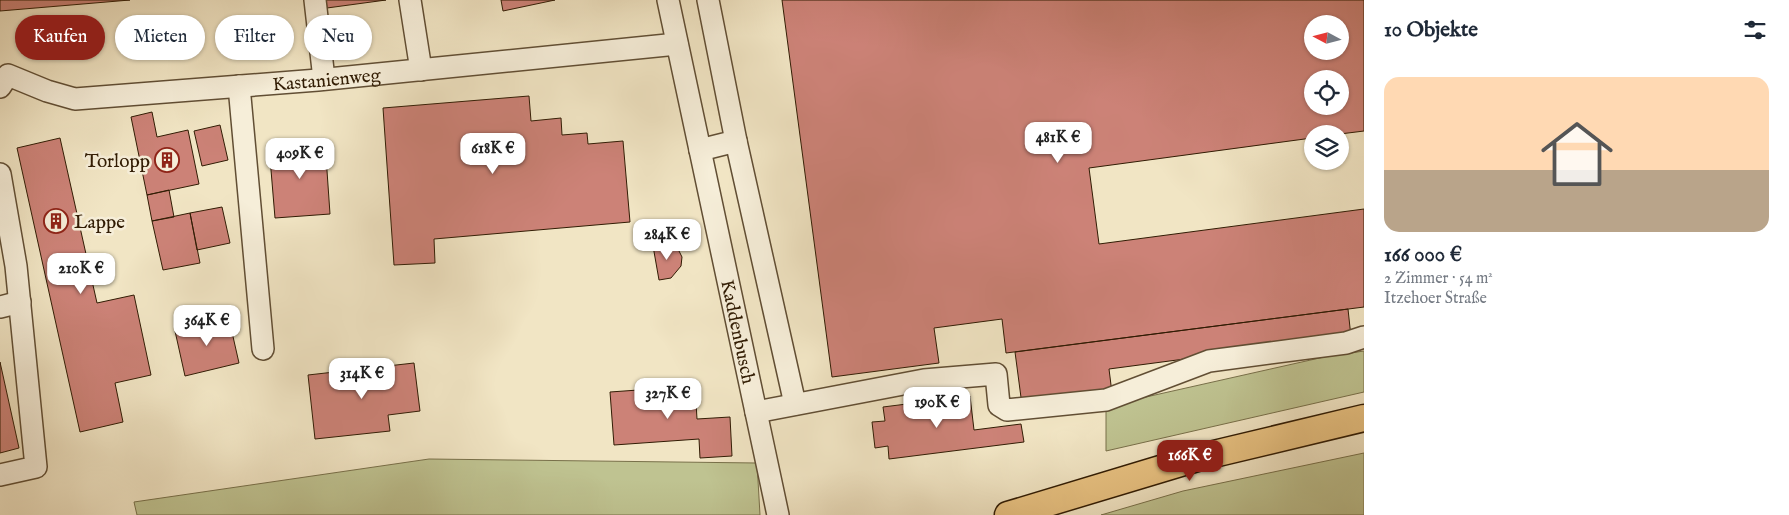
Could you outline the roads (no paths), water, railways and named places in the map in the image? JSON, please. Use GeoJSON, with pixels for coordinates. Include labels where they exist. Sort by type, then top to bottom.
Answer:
{"type":"FeatureCollection","features":[{"type":"Feature","properties":{"kind":"main road"},"geometry":{"type":"LineString","coordinates":[[1008,515],[1197,458],[1364,418]]}},
{"type":"Feature","properties":{"kind":"street"},"geometry":{"type":"LineString","coordinates":[[315,0],[324,79]]}},
{"type":"Feature","properties":{"kind":"street"},"geometry":{"type":"LineString","coordinates":[[410,0],[421,70]]}},
{"type":"Feature","properties":{"kind":"street","name":"Kaddenbusch"},"geometry":{"type":"LineString","coordinates":[[668,0],[778,515]]}},
{"type":"Feature","properties":{"kind":"street"},"geometry":{"type":"LineString","coordinates":[[708,0],[736,141],[795,404]]}},
{"type":"Feature","properties":{"kind":"street","name":"Kastanienweg"},"geometry":{"type":"LineString","coordinates":[[4,81],[75,99],[324,79],[677,44]]}},
{"type":"Feature","properties":{"kind":"street"},"geometry":{"type":"LineString","coordinates":[[239,86],[263,349]]}},
{"type":"Feature","properties":{"kind":"street"},"geometry":{"type":"LineString","coordinates":[[700,150],[736,141]]}},
{"type":"Feature","properties":{"kind":"street"},"geometry":{"type":"LineString","coordinates":[[0,174],[16,266],[10,304],[36,467],[0,475]]}},
{"type":"Feature","properties":{"kind":"street"},"geometry":{"type":"LineString","coordinates":[[756,412],[924,380],[996,374],[999,405],[1007,410],[1106,400],[1209,361],[1346,343],[1364,337]]}},
{"type":"Feature","properties":{"kind":"place","name":"Torlopp"},"geometry":{"type":"Point","coordinates":[167,160]}},
{"type":"Feature","properties":{"kind":"place","name":"Lappe"},"geometry":{"type":"Point","coordinates":[56,221]}}]}
